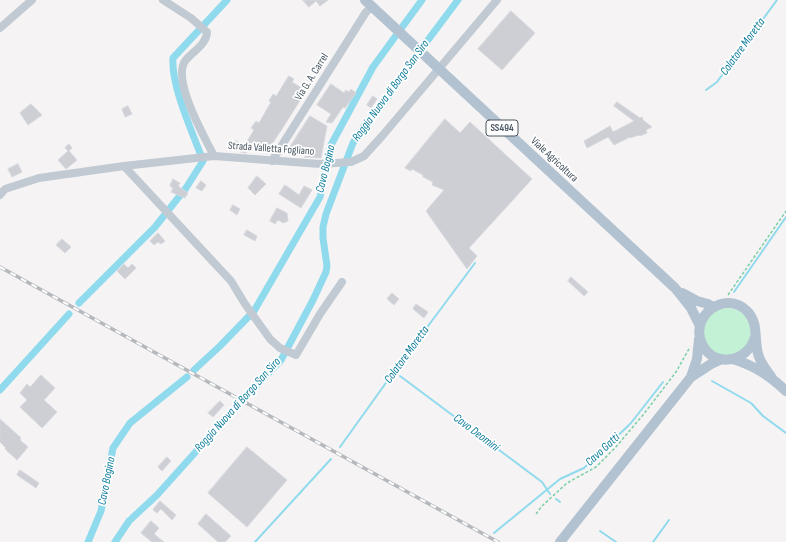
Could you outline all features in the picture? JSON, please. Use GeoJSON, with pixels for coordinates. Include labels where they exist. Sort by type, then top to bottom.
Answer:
{"type":"FeatureCollection","features":[{"type":"Feature","properties":{"kind":"main road","name":"Viale Agricoltura"},"geometry":{"type":"LineString","coordinates":[[368,4],[675,288],[691,308],[700,326],[697,359],[691,377]]}},
{"type":"Feature","properties":{"kind":"main road","name":"Viale Agricoltura"},"geometry":{"type":"LineString","coordinates":[[675,288],[698,301],[718,305],[728,303],[738,305],[748,311],[756,326],[755,337],[759,358],[772,378]]}},
{"type":"Feature","properties":{"kind":"main road"},"geometry":{"type":"LineString","coordinates":[[700,326],[704,315],[718,305]]}},
{"type":"Feature","properties":{"kind":"main road"},"geometry":{"type":"LineString","coordinates":[[700,337],[707,351],[722,359]]}},
{"type":"Feature","properties":{"kind":"main road"},"geometry":{"type":"LineString","coordinates":[[733,359],[748,352],[754,342],[755,337]]}},
{"type":"Feature","properties":{"kind":"main road","name":"Viale Agricoltura"},"geometry":{"type":"LineString","coordinates":[[722,359],[733,359],[750,365],[772,378],[786,391]]}},
{"type":"Feature","properties":{"kind":"main road"},"geometry":{"type":"LineString","coordinates":[[560,542],[691,377],[722,359]]}},
{"type":"Feature","properties":{"kind":"street"},"geometry":{"type":"LineString","coordinates":[[0,28],[32,0]]}},
{"type":"Feature","properties":{"kind":"street"},"geometry":{"type":"LineString","coordinates":[[163,0],[202,27],[207,34],[205,40],[185,61],[181,74],[183,87],[211,157]]}},
{"type":"Feature","properties":{"kind":"street","name":"Strada Valletta Fogliano"},"geometry":{"type":"LineString","coordinates":[[2,190],[39,178],[124,166],[197,158],[211,157],[327,164],[349,162],[364,156],[497,0]]}},
{"type":"Feature","properties":{"kind":"street","name":"Via G. A. Carrel"},"geometry":{"type":"LineString","coordinates":[[272,161],[366,12],[368,4]]}},
{"type":"Feature","properties":{"kind":"street"},"geometry":{"type":"LineString","coordinates":[[124,166],[231,281],[270,339],[280,348],[296,355],[320,314],[342,282]]}},
{"type":"Feature","properties":{"kind":"path"},"geometry":{"type":"LineString","coordinates":[[718,305],[786,211]]}},
{"type":"Feature","properties":{"kind":"path"},"geometry":{"type":"LineString","coordinates":[[536,514],[542,506],[567,483],[596,467],[615,448],[676,372],[690,347]]}},
{"type":"Feature","properties":{"kind":"green space"},"geometry":{"type":"Polygon","coordinates":[[[727,308],[736,310],[744,315],[749,323],[751,332],[749,341],[744,349],[736,354],[727,356],[718,354],[710,349],[705,341],[703,332],[705,323],[710,315],[718,310],[727,308]]]}},
{"type":"Feature","properties":{"kind":"building"},"geometry":{"type":"Polygon","coordinates":[[[303,0],[328,0],[320,6],[316,1],[309,7],[303,0]]]}},
{"type":"Feature","properties":{"kind":"building"},"geometry":{"type":"Polygon","coordinates":[[[511,11],[535,33],[502,70],[478,49],[511,11]]]}},
{"type":"Feature","properties":{"kind":"building"},"geometry":{"type":"Polygon","coordinates":[[[289,76],[294,79],[292,82],[306,91],[282,129],[268,150],[254,141],[246,153],[240,152],[241,151],[231,145],[235,140],[244,146],[254,130],[251,128],[256,121],[259,123],[271,102],[269,101],[273,94],[276,96],[289,76]]]}},
{"type":"Feature","properties":{"kind":"building"},"geometry":{"type":"Polygon","coordinates":[[[331,84],[344,93],[346,90],[349,92],[351,89],[356,93],[345,108],[343,107],[332,123],[326,122],[331,114],[317,105],[331,84]]]}},
{"type":"Feature","properties":{"kind":"building"},"geometry":{"type":"Polygon","coordinates":[[[373,96],[377,99],[371,108],[367,105],[373,96]]]}},
{"type":"Feature","properties":{"kind":"building"},"geometry":{"type":"Polygon","coordinates":[[[617,102],[640,118],[642,117],[643,120],[652,127],[646,130],[647,133],[640,136],[630,137],[614,145],[608,137],[587,148],[584,141],[610,126],[613,132],[634,121],[614,106],[617,102]]]}},
{"type":"Feature","properties":{"kind":"building"},"geometry":{"type":"Polygon","coordinates":[[[31,104],[42,115],[28,125],[20,113],[31,104]]]}},
{"type":"Feature","properties":{"kind":"building"},"geometry":{"type":"Polygon","coordinates":[[[128,106],[132,114],[125,117],[122,109],[128,106]]]}},
{"type":"Feature","properties":{"kind":"building"},"geometry":{"type":"Polygon","coordinates":[[[310,116],[327,126],[321,158],[304,157],[305,156],[290,147],[310,116]]]}},
{"type":"Feature","properties":{"kind":"building"},"geometry":{"type":"Polygon","coordinates":[[[445,119],[460,133],[470,122],[532,179],[469,248],[477,256],[467,269],[426,211],[444,190],[432,185],[433,182],[423,177],[423,175],[412,169],[411,171],[405,168],[445,119]]]}},
{"type":"Feature","properties":{"kind":"building"},"geometry":{"type":"Polygon","coordinates":[[[69,144],[72,148],[69,151],[77,160],[66,169],[58,160],[68,151],[65,148],[69,144]]]}},
{"type":"Feature","properties":{"kind":"building"},"geometry":{"type":"Polygon","coordinates":[[[18,164],[22,172],[12,177],[8,169],[18,164]]]}},
{"type":"Feature","properties":{"kind":"building"},"geometry":{"type":"Polygon","coordinates":[[[257,176],[266,184],[255,195],[248,188],[257,176]]]}},
{"type":"Feature","properties":{"kind":"building"},"geometry":{"type":"Polygon","coordinates":[[[173,179],[180,183],[178,186],[188,193],[185,198],[171,192],[173,188],[170,186],[173,179]]]}},
{"type":"Feature","properties":{"kind":"building"},"geometry":{"type":"Polygon","coordinates":[[[201,181],[206,185],[202,191],[196,188],[201,181]]]}},
{"type":"Feature","properties":{"kind":"building"},"geometry":{"type":"Polygon","coordinates":[[[285,185],[299,195],[304,186],[312,190],[301,208],[279,194],[285,185]]]}},
{"type":"Feature","properties":{"kind":"building"},"geometry":{"type":"Polygon","coordinates":[[[233,205],[240,209],[237,215],[230,210],[233,205]]]}},
{"type":"Feature","properties":{"kind":"building"},"geometry":{"type":"Polygon","coordinates":[[[277,208],[287,213],[288,221],[283,223],[278,220],[275,224],[270,221],[277,208]]]}},
{"type":"Feature","properties":{"kind":"building"},"geometry":{"type":"Polygon","coordinates":[[[247,230],[257,236],[255,241],[244,235],[247,230]]]}},
{"type":"Feature","properties":{"kind":"building"},"geometry":{"type":"Polygon","coordinates":[[[158,233],[165,241],[161,244],[158,242],[154,245],[150,241],[158,233]]]}},
{"type":"Feature","properties":{"kind":"building"},"geometry":{"type":"Polygon","coordinates":[[[62,239],[71,247],[65,253],[56,245],[62,239]]]}},
{"type":"Feature","properties":{"kind":"building"},"geometry":{"type":"Polygon","coordinates":[[[124,264],[128,268],[132,264],[136,268],[125,279],[117,271],[124,264]]]}},
{"type":"Feature","properties":{"kind":"building"},"geometry":{"type":"Polygon","coordinates":[[[571,277],[588,292],[584,296],[568,281],[571,277]]]}},
{"type":"Feature","properties":{"kind":"building"},"geometry":{"type":"Polygon","coordinates":[[[392,293],[399,299],[394,305],[387,299],[392,293]]]}},
{"type":"Feature","properties":{"kind":"building"},"geometry":{"type":"Polygon","coordinates":[[[416,304],[428,312],[424,318],[413,309],[416,304]]]}},
{"type":"Feature","properties":{"kind":"building"},"geometry":{"type":"Polygon","coordinates":[[[41,375],[55,388],[44,400],[57,412],[42,428],[20,407],[27,400],[20,393],[27,384],[30,387],[41,375]]]}},
{"type":"Feature","properties":{"kind":"building"},"geometry":{"type":"Polygon","coordinates":[[[220,401],[224,405],[213,417],[208,413],[220,401]]]}},
{"type":"Feature","properties":{"kind":"building"},"geometry":{"type":"Polygon","coordinates":[[[0,419],[21,438],[20,440],[28,447],[17,460],[0,442],[0,419]]]}},
{"type":"Feature","properties":{"kind":"building"},"geometry":{"type":"Polygon","coordinates":[[[247,447],[287,480],[247,527],[208,493],[247,447]]]}},
{"type":"Feature","properties":{"kind":"building"},"geometry":{"type":"Polygon","coordinates":[[[167,457],[171,461],[162,471],[158,467],[167,457]]]}},
{"type":"Feature","properties":{"kind":"building"},"geometry":{"type":"Polygon","coordinates":[[[20,470],[39,483],[36,488],[17,475],[20,470]]]}},
{"type":"Feature","properties":{"kind":"building"},"geometry":{"type":"Polygon","coordinates":[[[160,501],[176,515],[172,520],[161,509],[157,513],[153,510],[160,501]]]}},
{"type":"Feature","properties":{"kind":"building"},"geometry":{"type":"Polygon","coordinates":[[[206,514],[231,536],[225,542],[218,542],[198,524],[206,514]]]}},
{"type":"Feature","properties":{"kind":"building"},"geometry":{"type":"Polygon","coordinates":[[[151,521],[159,528],[154,534],[164,542],[152,542],[141,533],[151,521]]]}},
{"type":"Feature","properties":{"kind":"waterway"},"geometry":{"type":"LineString","coordinates":[[79,303],[155,227],[186,188],[203,161],[179,96],[173,70],[173,58],[227,0]]}},
{"type":"Feature","properties":{"kind":"waterway","name":"Cavo Bogino"},"geometry":{"type":"LineString","coordinates":[[194,370],[254,311],[320,197],[331,145],[373,67],[422,0]]}},
{"type":"Feature","properties":{"kind":"waterway","name":"Roggia Nuova di Borgo San Siro"},"geometry":{"type":"LineString","coordinates":[[115,542],[129,521],[157,495],[236,407],[281,360],[326,272],[327,266],[323,227],[326,214],[353,143],[458,0]]}},
{"type":"Feature","properties":{"kind":"waterway","name":"Colatore Moretta"},"geometry":{"type":"LineString","coordinates":[[706,90],[717,82],[777,0]]}},
{"type":"Feature","properties":{"kind":"waterway"},"geometry":{"type":"LineString","coordinates":[[734,292],[786,217]]}},
{"type":"Feature","properties":{"kind":"waterway","name":"Colatore Moretta"},"geometry":{"type":"LineString","coordinates":[[340,447],[475,263]]}},
{"type":"Feature","properties":{"kind":"waterway"},"geometry":{"type":"LineString","coordinates":[[0,390],[69,314]]}},
{"type":"Feature","properties":{"kind":"waterway","name":"Cavo Deomini"},"geometry":{"type":"LineString","coordinates":[[400,376],[542,482],[550,494]]}},
{"type":"Feature","properties":{"kind":"waterway","name":"Cavo Bogino"},"geometry":{"type":"LineString","coordinates":[[88,542],[101,511],[113,448],[130,423],[187,377]]}},
{"type":"Feature","properties":{"kind":"waterway","name":"Cavo Gatti"},"geometry":{"type":"LineString","coordinates":[[712,381],[751,403],[763,416],[786,433]]}},
{"type":"Feature","properties":{"kind":"waterway","name":"Cavo Gatti"},"geometry":{"type":"LineString","coordinates":[[494,533],[560,479],[584,468],[631,423],[663,382]]}},
{"type":"Feature","properties":{"kind":"waterway","name":"Colatore Moretta"},"geometry":{"type":"LineString","coordinates":[[255,542],[331,459]]}},
{"type":"Feature","properties":{"kind":"waterway","name":"Cavo Deomini"},"geometry":{"type":"LineString","coordinates":[[556,499],[560,502]]}},
{"type":"Feature","properties":{"kind":"waterway"},"geometry":{"type":"LineString","coordinates":[[653,542],[669,520]]}},
{"type":"Feature","properties":{"kind":"waterway","name":"Cavo Deomini"},"geometry":{"type":"LineString","coordinates":[[600,531],[616,542]]}},
{"type":"Feature","properties":{"kind":"railway"},"geometry":{"type":"LineString","coordinates":[[0,267],[498,542]]}}]}
